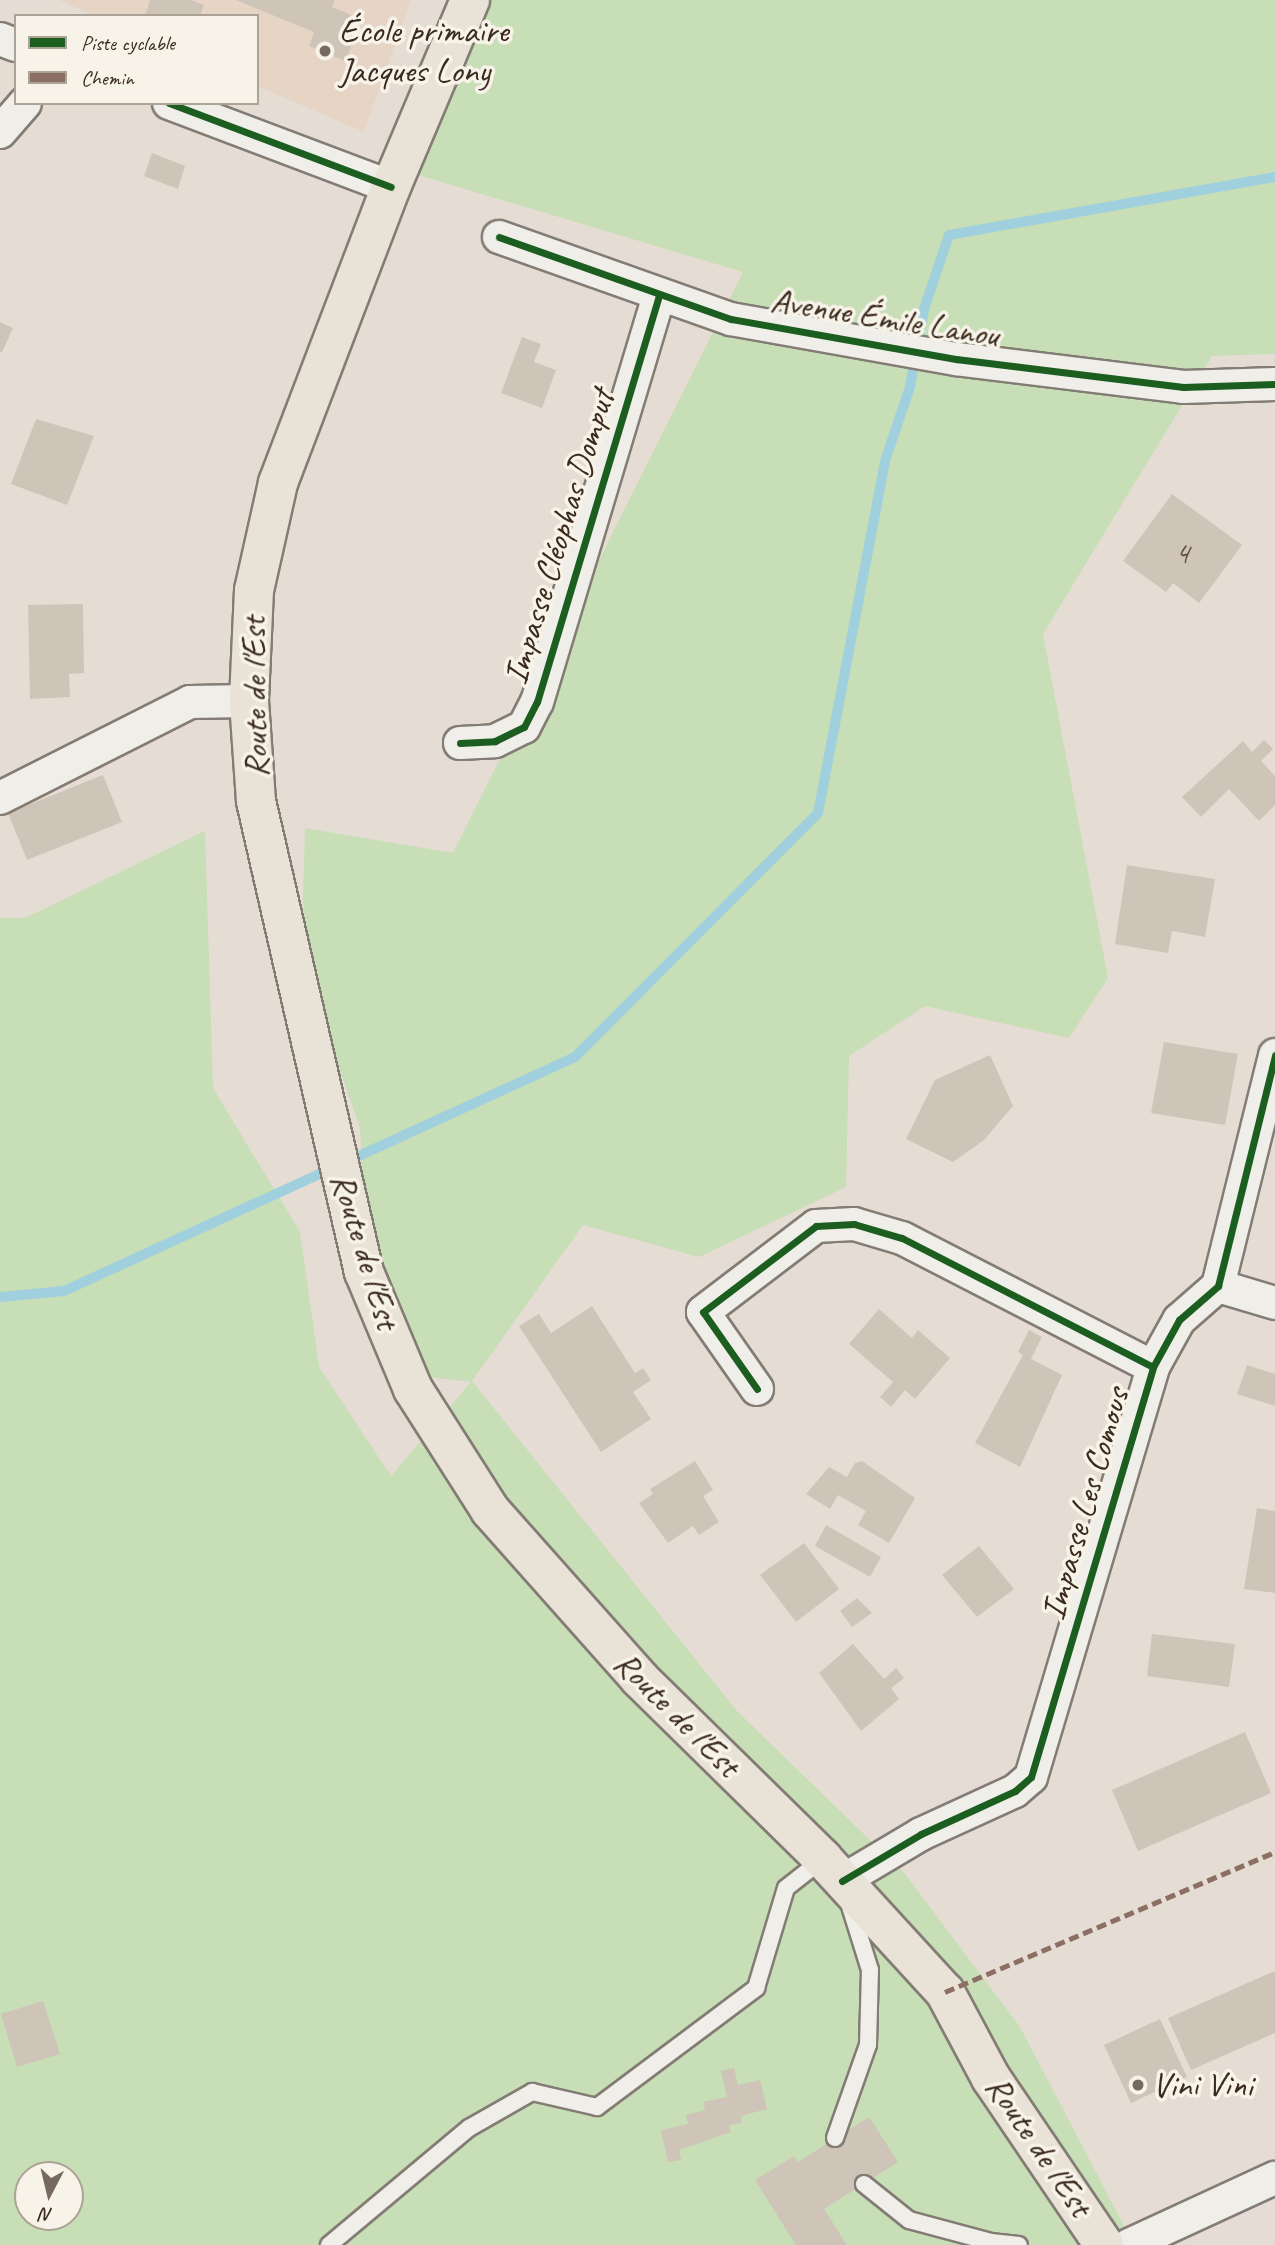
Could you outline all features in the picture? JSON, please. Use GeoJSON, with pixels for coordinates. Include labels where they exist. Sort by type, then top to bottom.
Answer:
{"type":"FeatureCollection","features":[{"type":"Feature","properties":{"kind":"main road","name":"Route de l'Est"},"geometry":{"type":"LineString","coordinates":[[433,86],[447,0]]}},
{"type":"Feature","properties":{"kind":"main road","name":"Route de l'Est"},"geometry":{"type":"LineString","coordinates":[[470,0],[391,187],[278,483],[254,590],[249,701],[259,815],[325,1116],[364,1272],[414,1389],[490,1510],[639,1678],[832,1870],[945,1992],[991,2078],[1104,2245]]}},
{"type":"Feature","properties":{"kind":"street"},"geometry":{"type":"LineString","coordinates":[[0,132],[23,105]]}},
{"type":"Feature","properties":{"kind":"street"},"geometry":{"type":"LineString","coordinates":[[174,105],[391,187]]}},
{"type":"Feature","properties":{"kind":"street","name":"Avenue Émile Lanou"},"geometry":{"type":"LineString","coordinates":[[499,237],[731,319],[956,359],[1182,387],[1275,384]]}},
{"type":"Feature","properties":{"kind":"street","name":"Impasse Cléophas Domput"},"geometry":{"type":"LineString","coordinates":[[460,743],[495,741],[524,727],[537,702],[659,295]]}},
{"type":"Feature","properties":{"kind":"street"},"geometry":{"type":"LineString","coordinates":[[0,798],[190,702],[249,701]]}},
{"type":"Feature","properties":{"kind":"street"},"geometry":{"type":"LineString","coordinates":[[1275,1055],[1218,1286],[1275,1303]]}},
{"type":"Feature","properties":{"kind":"street"},"geometry":{"type":"LineString","coordinates":[[757,1389],[703,1312],[816,1226],[854,1224],[902,1238],[1153,1367]]}},
{"type":"Feature","properties":{"kind":"street","name":"Impasse Les Comous"},"geometry":{"type":"LineString","coordinates":[[832,1870],[921,1834],[1015,1791],[1031,1777],[1153,1367],[1179,1320],[1218,1286]]}},
{"type":"Feature","properties":{"kind":"street"},"geometry":{"type":"LineString","coordinates":[[1129,2245],[1275,2178]]}},
{"type":"Feature","properties":{"kind":"lane"},"geometry":{"type":"LineString","coordinates":[[329,2245],[469,2128],[533,2092],[597,2107],[756,1988],[786,1888],[832,1870],[870,1970],[869,2033],[835,2138]]}},
{"type":"Feature","properties":{"kind":"lane"},"geometry":{"type":"LineString","coordinates":[[864,2184],[909,2220],[991,2242],[1019,2245]]}},
{"type":"Feature","properties":{"kind":"shaded area","name":"École primaire Jacques Lony"},"geometry":{"type":"Polygon","coordinates":[[[59,0],[411,0],[364,132],[259,87],[259,14],[90,14],[59,0]]]}},
{"type":"Feature","properties":{"kind":"green space"},"geometry":{"type":"Polygon","coordinates":[[[486,0],[1275,0],[1275,354],[1212,356],[1043,634],[1108,978],[1069,1038],[925,1006],[849,1056],[846,1187],[699,1257],[583,1225],[472,1381],[737,1711],[905,1874],[1020,2027],[1134,2245],[0,2245],[0,918],[25,918],[205,831],[213,1088],[300,1232],[319,1367],[391,1476],[471,1382],[419,1376],[366,1237],[360,1128],[311,987],[303,900],[305,828],[453,853],[743,272],[418,175],[486,0]]]}},
{"type":"Feature","properties":{"kind":"building"},"geometry":{"type":"Polygon","coordinates":[[[150,0],[191,0],[204,5],[201,14],[146,14],[150,0]]]}},
{"type":"Feature","properties":{"kind":"building"},"geometry":{"type":"Polygon","coordinates":[[[236,0],[335,0],[332,7],[349,14],[357,23],[356,35],[345,61],[309,46],[314,32],[236,0]]]}},
{"type":"Feature","properties":{"kind":"building"},"geometry":{"type":"Polygon","coordinates":[[[152,153],[185,166],[178,189],[144,176],[152,153]]]}},
{"type":"Feature","properties":{"kind":"building"},"geometry":{"type":"Polygon","coordinates":[[[0,322],[13,328],[2,352],[0,352],[0,322]]]}},
{"type":"Feature","properties":{"kind":"building"},"geometry":{"type":"Polygon","coordinates":[[[522,337],[541,344],[534,362],[556,370],[542,408],[501,393],[522,337]]]}},
{"type":"Feature","properties":{"kind":"building"},"geometry":{"type":"Polygon","coordinates":[[[36,419],[94,436],[67,505],[11,484],[36,419]]]}},
{"type":"Feature","properties":{"kind":"building"},"geometry":{"type":"Polygon","coordinates":[[[1172,494],[1242,545],[1199,603],[1173,583],[1166,592],[1123,561],[1172,494]]]}},
{"type":"Feature","properties":{"kind":"building"},"geometry":{"type":"Polygon","coordinates":[[[83,604],[84,673],[69,674],[70,697],[30,699],[28,605],[83,604]]]}},
{"type":"Feature","properties":{"kind":"building"},"geometry":{"type":"Polygon","coordinates":[[[1264,740],[1273,749],[1261,761],[1275,776],[1275,805],[1259,821],[1229,789],[1201,817],[1182,797],[1243,741],[1252,752],[1264,740]]]}},
{"type":"Feature","properties":{"kind":"building"},"geometry":{"type":"Polygon","coordinates":[[[103,775],[122,822],[27,860],[8,813],[103,775]]]}},
{"type":"Feature","properties":{"kind":"building"},"geometry":{"type":"Polygon","coordinates":[[[1127,865],[1215,879],[1205,937],[1172,931],[1168,953],[1115,944],[1127,865]]]}},
{"type":"Feature","properties":{"kind":"building"},"geometry":{"type":"Polygon","coordinates":[[[1164,1042],[1238,1054],[1225,1125],[1151,1113],[1164,1042]]]}},
{"type":"Feature","properties":{"kind":"building"},"geometry":{"type":"Polygon","coordinates":[[[990,1055],[1013,1106],[984,1140],[953,1162],[906,1139],[935,1080],[990,1055]]]}},
{"type":"Feature","properties":{"kind":"building"},"geometry":{"type":"Polygon","coordinates":[[[592,1306],[635,1373],[643,1368],[651,1380],[633,1392],[651,1419],[601,1452],[519,1326],[539,1314],[551,1333],[592,1306]]]}},
{"type":"Feature","properties":{"kind":"building"},"geometry":{"type":"Polygon","coordinates":[[[879,1309],[912,1338],[918,1330],[950,1358],[915,1399],[905,1390],[891,1407],[880,1397],[893,1382],[849,1344],[879,1309]]]}},
{"type":"Feature","properties":{"kind":"building"},"geometry":{"type":"Polygon","coordinates":[[[1029,1330],[1042,1337],[1031,1359],[1062,1375],[1020,1467],[975,1443],[1023,1355],[1018,1352],[1029,1330]]]}},
{"type":"Feature","properties":{"kind":"building"},"geometry":{"type":"Polygon","coordinates":[[[1247,1365],[1275,1374],[1275,1406],[1237,1394],[1247,1365]]]}},
{"type":"Feature","properties":{"kind":"building"},"geometry":{"type":"Polygon","coordinates":[[[695,1461],[713,1490],[703,1496],[719,1522],[699,1535],[693,1526],[668,1543],[639,1503],[653,1494],[650,1489],[695,1461]]]}},
{"type":"Feature","properties":{"kind":"building"},"geometry":{"type":"Polygon","coordinates":[[[862,1461],[915,1498],[889,1543],[858,1525],[866,1511],[838,1495],[830,1509],[806,1494],[829,1467],[847,1477],[855,1463],[862,1461]]]}},
{"type":"Feature","properties":{"kind":"building"},"geometry":{"type":"Polygon","coordinates":[[[1257,1508],[1275,1511],[1275,1593],[1244,1589],[1257,1508]]]}},
{"type":"Feature","properties":{"kind":"building"},"geometry":{"type":"Polygon","coordinates":[[[826,1525],[881,1557],[870,1577],[815,1546],[826,1525]]]}},
{"type":"Feature","properties":{"kind":"building"},"geometry":{"type":"Polygon","coordinates":[[[804,1543],[839,1589],[796,1622],[760,1575],[804,1543]]]}},
{"type":"Feature","properties":{"kind":"building"},"geometry":{"type":"Polygon","coordinates":[[[979,1546],[1014,1589],[977,1617],[942,1575],[979,1546]]]}},
{"type":"Feature","properties":{"kind":"building"},"geometry":{"type":"Polygon","coordinates":[[[857,1598],[872,1613],[852,1627],[840,1611],[857,1598]]]}},
{"type":"Feature","properties":{"kind":"building"},"geometry":{"type":"Polygon","coordinates":[[[1152,1634],[1235,1644],[1229,1687],[1147,1676],[1152,1634]]]}},
{"type":"Feature","properties":{"kind":"building"},"geometry":{"type":"Polygon","coordinates":[[[853,1644],[884,1679],[896,1668],[904,1678],[891,1688],[899,1699],[861,1731],[819,1673],[853,1644]]]}},
{"type":"Feature","properties":{"kind":"building"},"geometry":{"type":"Polygon","coordinates":[[[1245,1732],[1271,1793],[1138,1851],[1112,1790],[1245,1732]]]}},
{"type":"Feature","properties":{"kind":"building"},"geometry":{"type":"Polygon","coordinates":[[[1275,1971],[1275,2033],[1191,2070],[1168,2018],[1275,1971]]]}},
{"type":"Feature","properties":{"kind":"building"},"geometry":{"type":"Polygon","coordinates":[[[43,2001],[60,2054],[17,2067],[1,2014],[43,2001]]]}},
{"type":"Feature","properties":{"kind":"building"},"geometry":{"type":"Polygon","coordinates":[[[1160,2019],[1187,2077],[1131,2103],[1104,2045],[1160,2019]]]}},
{"type":"Feature","properties":{"kind":"building"},"geometry":{"type":"Polygon","coordinates":[[[734,2068],[738,2085],[760,2080],[767,2109],[741,2116],[742,2123],[729,2125],[731,2132],[679,2150],[681,2160],[668,2162],[661,2130],[688,2124],[686,2115],[705,2110],[703,2102],[727,2097],[721,2071],[734,2068]]]}},
{"type":"Feature","properties":{"kind":"building"},"geometry":{"type":"Polygon","coordinates":[[[869,2117],[898,2162],[824,2209],[847,2245],[796,2245],[755,2180],[794,2156],[798,2162],[869,2117]]]}},
{"type":"Feature","properties":{"kind":"waterway"},"geometry":{"type":"LineString","coordinates":[[0,1297],[64,1291],[575,1057],[818,813],[886,458],[910,387],[924,309],[949,235],[1275,177]]}},
{"type":"Feature","properties":{"kind":"marked path"},"geometry":{"type":"LineString","coordinates":[[945,1992],[1275,1852]]}},
{"type":"Feature","properties":{"kind":"cycle path"},"geometry":{"type":"LineString","coordinates":[[174,105],[391,187]]}},
{"type":"Feature","properties":{"kind":"cycle path"},"geometry":{"type":"LineString","coordinates":[[499,237],[731,319],[956,359],[1183,387],[1275,384]]}},
{"type":"Feature","properties":{"kind":"cycle path"},"geometry":{"type":"LineString","coordinates":[[460,743],[495,741],[524,727],[537,702],[659,295]]}},
{"type":"Feature","properties":{"kind":"cycle path"},"geometry":{"type":"LineString","coordinates":[[842,1881],[921,1834],[1015,1791],[1031,1777],[1153,1367],[1179,1320],[1218,1286],[1275,1055]]}},
{"type":"Feature","properties":{"kind":"cycle path"},"geometry":{"type":"LineString","coordinates":[[757,1389],[703,1312],[816,1226],[854,1224],[902,1238],[1153,1367]]}},
{"type":"Feature","properties":{"kind":"place","name":"École primaire Jacques Lony"},"geometry":{"type":"Point","coordinates":[325,51]}},
{"type":"Feature","properties":{"kind":"place","name":"Vini Vini"},"geometry":{"type":"Point","coordinates":[1138,2085]}}]}
